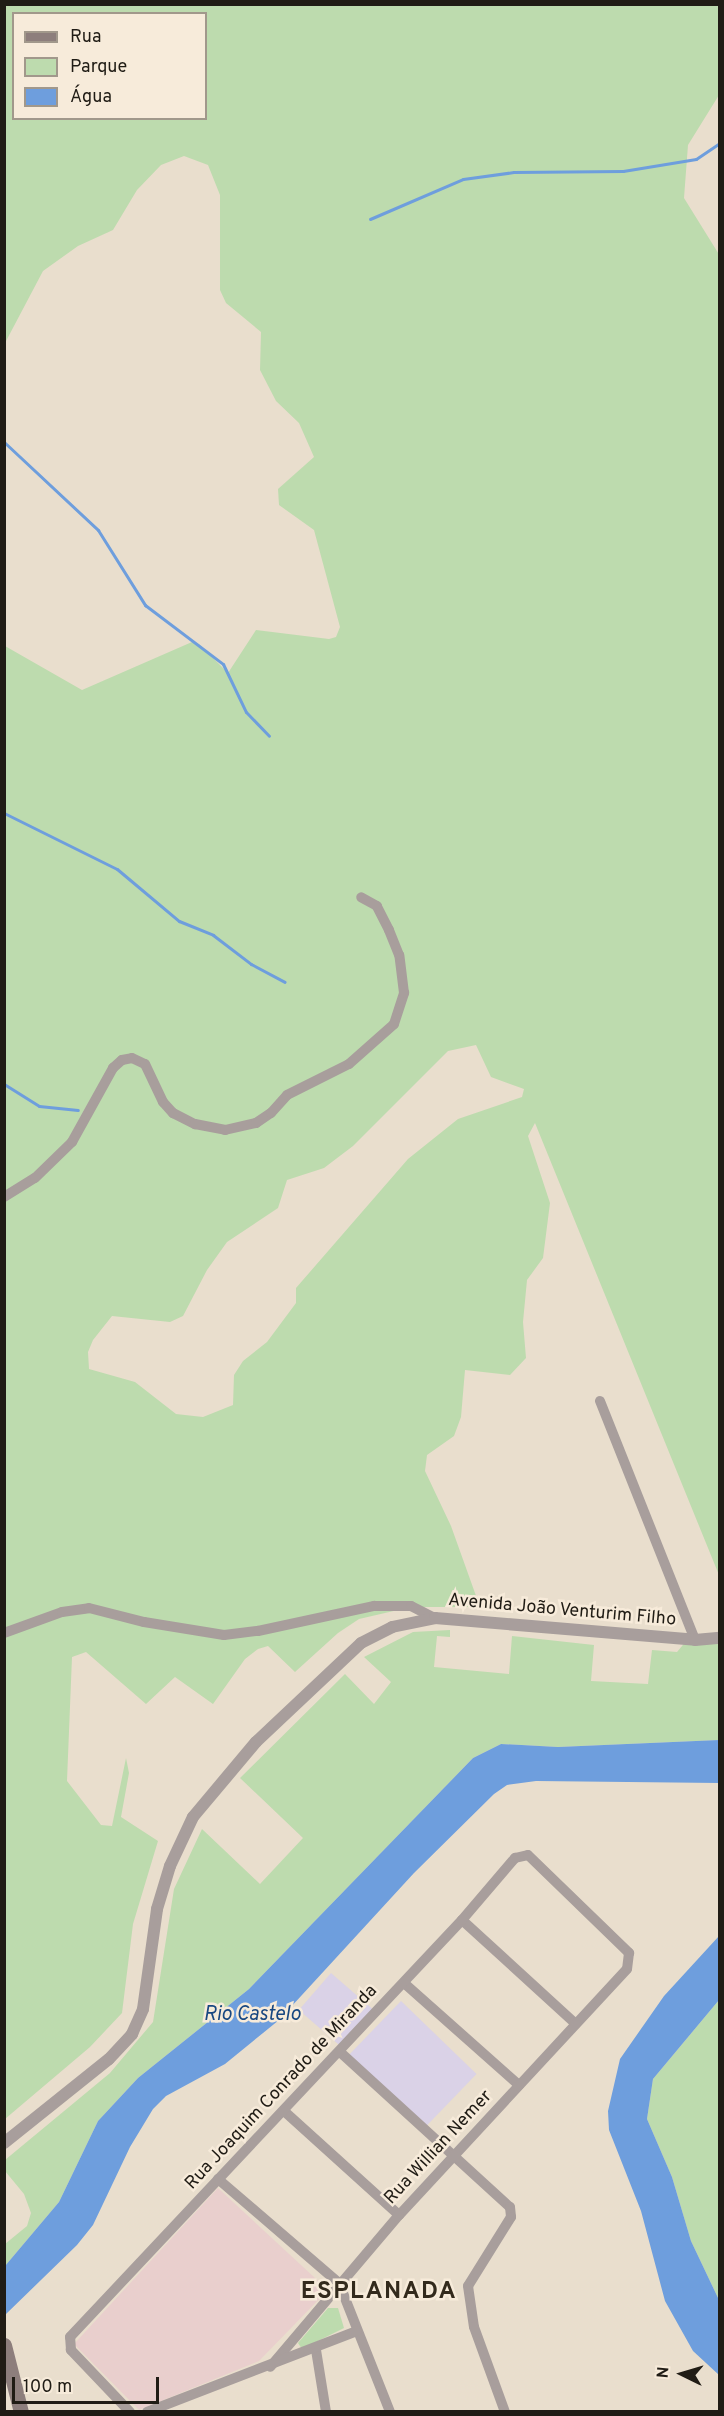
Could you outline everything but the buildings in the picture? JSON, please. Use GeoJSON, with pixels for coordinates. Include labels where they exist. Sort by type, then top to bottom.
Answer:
{"type":"FeatureCollection","features":[{"type":"Feature","properties":{"kind":"main road"},"geometry":{"type":"LineString","coordinates":[[4,2345],[21,2412]]}},
{"type":"Feature","properties":{"kind":"street"},"geometry":{"type":"LineString","coordinates":[[4,1197],[35,1178],[72,1142],[113,1068],[122,1060],[132,1058],[146,1064],[163,1102],[173,1113],[195,1124],[225,1130],[256,1123],[271,1113],[287,1095],[331,1077],[349,1064],[394,1024],[404,993],[399,955],[382,913],[373,901],[361,897]]}},
{"type":"Feature","properties":{"kind":"street"},"geometry":{"type":"LineString","coordinates":[[600,1401],[695,1640]]}},
{"type":"Feature","properties":{"kind":"street"},"geometry":{"type":"LineString","coordinates":[[4,1633],[37,1619],[89,1608],[154,1624],[224,1635],[325,1618],[374,1606],[411,1606],[435,1617]]}},
{"type":"Feature","properties":{"kind":"street","name":"Avenida João Venturim Filho"},"geometry":{"type":"LineString","coordinates":[[4,2143],[109,2060],[132,2034],[143,2009],[157,1909],[170,1866],[188,1826],[210,1792],[348,1653],[392,1627],[435,1617],[695,1640],[720,1638]]}},
{"type":"Feature","properties":{"kind":"street","name":"Rua Joaquim Conrado de Miranda"},"geometry":{"type":"LineString","coordinates":[[130,2412],[71,2350],[70,2337],[340,2052],[519,1855],[528,1855],[629,1953]]}},
{"type":"Feature","properties":{"kind":"street"},"geometry":{"type":"LineString","coordinates":[[462,1920],[576,2024]]}},
{"type":"Feature","properties":{"kind":"street","name":"Rua Willian Nemer"},"geometry":{"type":"LineString","coordinates":[[270,2367],[399,2215],[625,1974],[630,1964],[629,1953]]}},
{"type":"Feature","properties":{"kind":"street"},"geometry":{"type":"LineString","coordinates":[[404,1983],[519,2085]]}},
{"type":"Feature","properties":{"kind":"street"},"geometry":{"type":"LineString","coordinates":[[340,2052],[456,2155],[505,2202],[511,2213],[468,2286],[474,2327],[505,2412]]}},
{"type":"Feature","properties":{"kind":"street"},"geometry":{"type":"LineString","coordinates":[[284,2111],[399,2215]]}},
{"type":"Feature","properties":{"kind":"street"},"geometry":{"type":"LineString","coordinates":[[218,2179],[339,2283],[390,2412]]}},
{"type":"Feature","properties":{"kind":"street"},"geometry":{"type":"LineString","coordinates":[[147,2412],[316,2350],[357,2331]]}},
{"type":"Feature","properties":{"kind":"street"},"geometry":{"type":"LineString","coordinates":[[316,2350],[326,2412]]}},
{"type":"Feature","properties":{"kind":"shaded area"},"geometry":{"type":"Polygon","coordinates":[[[331,1973],[373,2009],[340,2046],[299,2010],[331,1973]]]}},
{"type":"Feature","properties":{"kind":"shaded area"},"geometry":{"type":"Polygon","coordinates":[[[401,2001],[477,2074],[425,2127],[350,2054],[401,2001]]]}},
{"type":"Feature","properties":{"kind":"shaded area"},"geometry":{"type":"Polygon","coordinates":[[[218,2188],[328,2290],[259,2361],[139,2410],[74,2344],[218,2188]]]}},
{"type":"Feature","properties":{"kind":"green space"},"geometry":{"type":"Polygon","coordinates":[[[5,5],[719,5],[719,95],[688,145],[684,198],[720,256],[719,1575],[535,1123],[528,1136],[550,1203],[543,1258],[527,1280],[523,1322],[526,1358],[510,1375],[465,1370],[461,1417],[454,1436],[427,1455],[425,1471],[451,1526],[480,1607],[411,1607],[359,1619],[338,1633],[295,1672],[268,1646],[258,1649],[245,1659],[213,1704],[175,1677],[146,1704],[86,1652],[72,1657],[67,1781],[101,1825],[112,1826],[126,1758],[129,1773],[121,1817],[158,1841],[133,1924],[122,2013],[90,2047],[5,2119],[5,646],[82,690],[192,642],[199,644],[228,673],[256,630],[329,639],[336,637],[340,627],[314,530],[279,505],[278,489],[314,457],[299,423],[276,401],[260,370],[261,332],[226,303],[220,290],[220,195],[208,165],[184,156],[161,165],[137,190],[113,230],[78,246],[43,271],[5,343],[5,5]],[[476,1045],[448,1051],[353,1146],[324,1168],[287,1180],[278,1208],[227,1242],[207,1270],[183,1316],[170,1322],[112,1316],[93,1340],[88,1352],[89,1369],[135,1382],[176,1414],[203,1417],[233,1405],[234,1375],[243,1361],[267,1342],[296,1303],[296,1288],[408,1159],[458,1119],[522,1097],[524,1089],[491,1077],[476,1045]]]}},
{"type":"Feature","properties":{"kind":"green space"},"geometry":{"type":"Polygon","coordinates":[[[450,1630],[450,1637],[437,1636],[434,1667],[509,1674],[512,1636],[594,1645],[591,1681],[648,1684],[652,1650],[677,1652],[687,1640],[719,1638],[719,1740],[558,1747],[501,1744],[473,1758],[249,1989],[138,2078],[98,2121],[59,2202],[5,2266],[5,2244],[27,2226],[31,2213],[24,2194],[5,2171],[5,2160],[110,2073],[153,2022],[174,1889],[202,1829],[260,1884],[303,1838],[240,1778],[345,1674],[374,1704],[391,1682],[364,1657],[413,1632],[450,1630]]]}},
{"type":"Feature","properties":{"kind":"green space"},"geometry":{"type":"Polygon","coordinates":[[[719,2000],[719,2300],[691,2241],[672,2177],[647,2119],[653,2079],[719,2000]]]}},
{"type":"Feature","properties":{"kind":"green space"},"geometry":{"type":"Polygon","coordinates":[[[328,2308],[338,2308],[344,2328],[302,2349],[298,2343],[328,2308]]]}},
{"type":"Feature","properties":{"kind":"water","name":"Rio Castelo"},"geometry":{"type":"Polygon","coordinates":[[[719,1740],[719,1783],[536,1781],[507,1785],[494,1794],[414,1873],[279,2020],[225,2064],[166,2096],[153,2109],[130,2147],[93,2225],[77,2245],[5,2315],[5,2266],[59,2202],[98,2121],[138,2078],[249,1989],[473,1758],[501,1744],[558,1747],[719,1740]]]}},
{"type":"Feature","properties":{"kind":"water"},"geometry":{"type":"Polygon","coordinates":[[[719,1936],[719,2000],[653,2079],[647,2119],[672,2177],[691,2241],[719,2300],[719,2375],[693,2351],[665,2301],[641,2211],[609,2130],[608,2111],[620,2059],[664,1996],[719,1936]]]}},
{"type":"Feature","properties":{"kind":"waterway"},"geometry":{"type":"LineString","coordinates":[[370,219],[463,179],[514,172],[623,171],[696,159],[720,143]]}},
{"type":"Feature","properties":{"kind":"waterway"},"geometry":{"type":"LineString","coordinates":[[4,442],[98,530],[145,605],[223,664],[246,712],[269,736]]}},
{"type":"Feature","properties":{"kind":"waterway"},"geometry":{"type":"LineString","coordinates":[[4,813],[117,869],[179,921],[213,935],[251,964],[285,982]]}},
{"type":"Feature","properties":{"kind":"waterway"},"geometry":{"type":"LineString","coordinates":[[4,1084],[39,1106],[78,1110]]}},
{"type":"Feature","properties":{"kind":"district","name":"ESPLANADA"},"geometry":{"type":"Point","coordinates":[379,2293]}}]}
